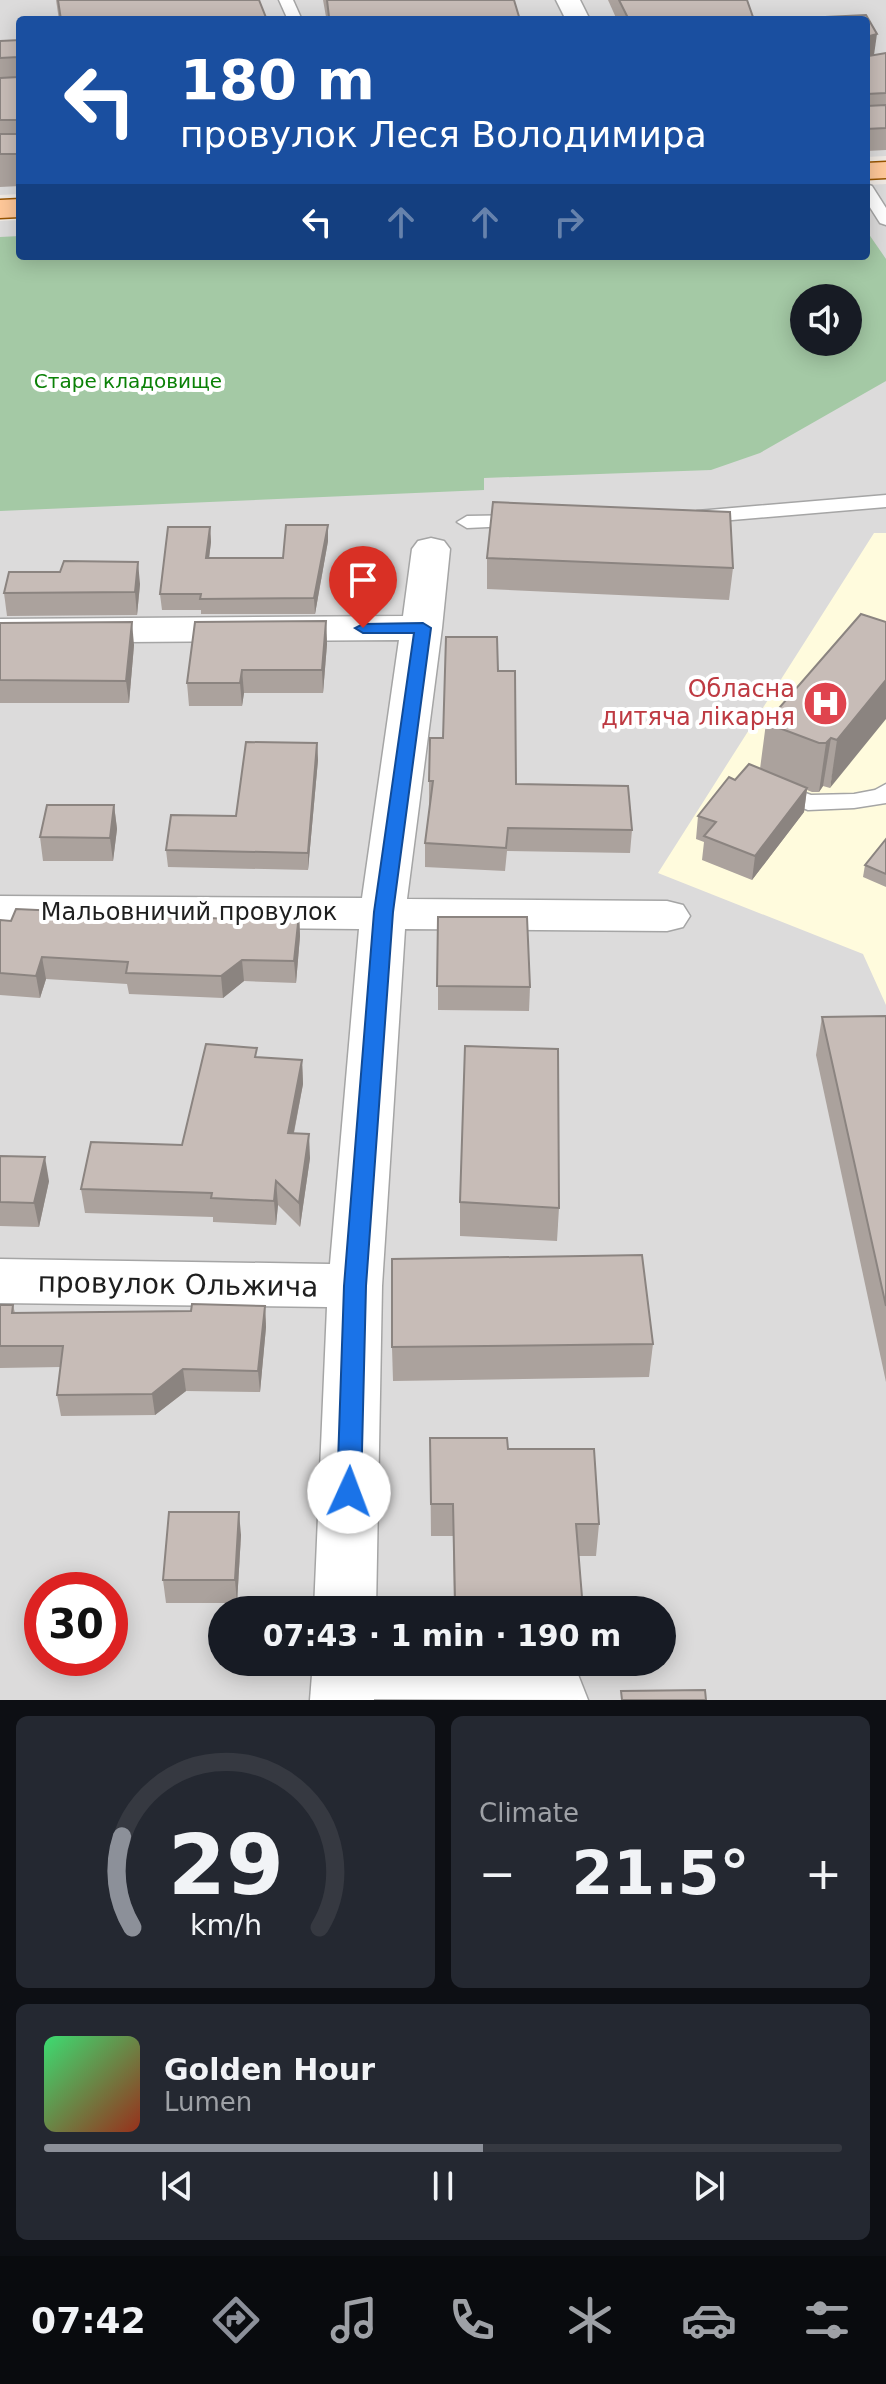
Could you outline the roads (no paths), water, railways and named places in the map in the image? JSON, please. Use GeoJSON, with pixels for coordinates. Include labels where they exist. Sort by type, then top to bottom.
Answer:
{"type":"FeatureCollection","features":[{"type":"Feature","properties":{"kind":"street"},"geometry":{"type":"LineString","coordinates":[[345,1596],[355,1286],[383,912],[423,628],[449,535]]}},
{"type":"Feature","properties":{"kind":"street"},"geometry":{"type":"LineString","coordinates":[[0,631],[423,628]]}},
{"type":"Feature","properties":{"kind":"street","name":"Мальовничий провулок"},"geometry":{"type":"LineString","coordinates":[[0,911],[667,916]]}},
{"type":"Feature","properties":{"kind":"street","name":"провулок Ольжича"},"geometry":{"type":"LineString","coordinates":[[0,1281],[355,1286]]}},
{"type":"Feature","properties":{"kind":"lane"},"geometry":{"type":"LineString","coordinates":[[870,195],[886,220]]}},
{"type":"Feature","properties":{"kind":"lane"},"geometry":{"type":"LineString","coordinates":[[678,518],[886,501]]}},
{"type":"Feature","properties":{"kind":"lane"},"geometry":{"type":"LineString","coordinates":[[449,535],[543,521]]}},
{"type":"Feature","properties":{"kind":"lane"},"geometry":{"type":"LineString","coordinates":[[755,780],[808,803],[854,801],[883,796],[886,791]]}},
{"type":"Feature","properties":{"kind":"lane"},"geometry":{"type":"LineString","coordinates":[[343,1682],[565,1684],[571,1700]]}},
{"type":"Feature","properties":{"kind":"place","name":"Обласна дитяча лікарня"},"geometry":{"type":"Point","coordinates":[826,703]}},
{"type":"Feature","properties":{"kind":"park label","name":"Старе кладовище"},"geometry":{"type":"Point","coordinates":[128,381]}}]}
